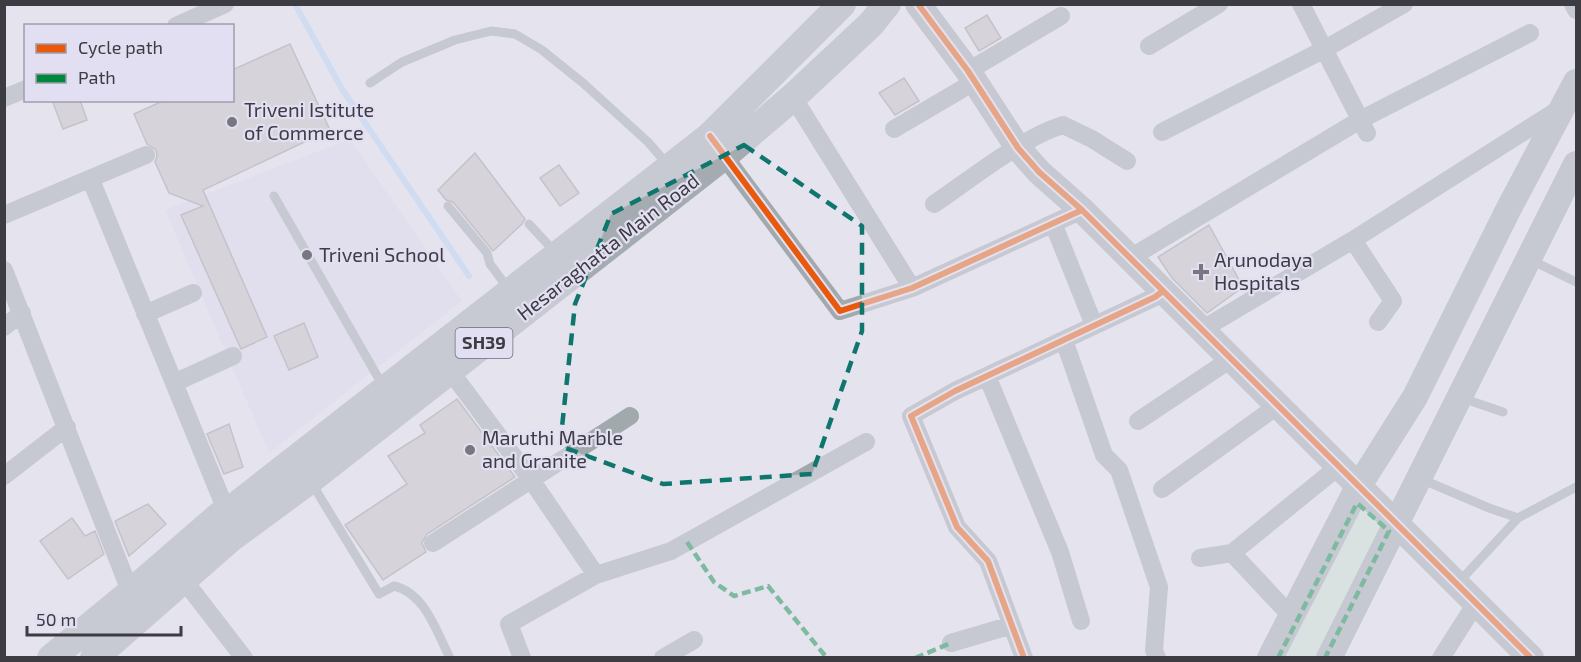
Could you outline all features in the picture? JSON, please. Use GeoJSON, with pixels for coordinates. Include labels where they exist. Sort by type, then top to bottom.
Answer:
{"type":"FeatureCollection","features":[{"type":"Feature","properties":{"kind":"main road","name":"Hesaraghatta Main Road"},"geometry":{"type":"LineString","coordinates":[[51,657],[136,604],[183,579],[231,538],[310,480],[442,361],[511,292],[670,168],[717,146],[842,4]]}},
{"type":"Feature","properties":{"kind":"main road"},"geometry":{"type":"LineString","coordinates":[[918,4],[971,77],[1018,148],[1039,172],[1082,210],[1531,657]]}},
{"type":"Feature","properties":{"kind":"main road","name":"Hesaraghatta Main Road"},"geometry":{"type":"LineString","coordinates":[[94,657],[136,604],[225,510],[233,508],[386,390],[442,361],[717,146],[793,97],[870,11]]}},
{"type":"Feature","properties":{"kind":"main road"},"geometry":{"type":"LineString","coordinates":[[1270,657],[1358,487],[1415,397],[1509,208],[1576,82]]}},
{"type":"Feature","properties":{"kind":"main road"},"geometry":{"type":"LineString","coordinates":[[1327,657],[1529,259],[1570,195],[1576,164]]}},
{"type":"Feature","properties":{"kind":"street"},"geometry":{"type":"LineString","coordinates":[[180,24],[225,4]]}},
{"type":"Feature","properties":{"kind":"street"},"geometry":{"type":"LineString","coordinates":[[1149,46],[1219,4]]}},
{"type":"Feature","properties":{"kind":"street"},"geometry":{"type":"LineString","coordinates":[[1301,4],[1363,126]]}},
{"type":"Feature","properties":{"kind":"street"},"geometry":{"type":"LineString","coordinates":[[1162,132],[1323,50],[1404,4]]}},
{"type":"Feature","properties":{"kind":"street"},"geometry":{"type":"LineString","coordinates":[[1573,4],[1576,10]]}},
{"type":"Feature","properties":{"kind":"street"},"geometry":{"type":"LineString","coordinates":[[894,129],[1061,16]]}},
{"type":"Feature","properties":{"kind":"street"},"geometry":{"type":"LineString","coordinates":[[1130,258],[1530,33]]}},
{"type":"Feature","properties":{"kind":"street"},"geometry":{"type":"LineString","coordinates":[[4,98],[24,90]]}},
{"type":"Feature","properties":{"kind":"street"},"geometry":{"type":"LineString","coordinates":[[793,97],[912,288]]}},
{"type":"Feature","properties":{"kind":"street"},"geometry":{"type":"LineString","coordinates":[[1201,330],[1353,240],[1565,105]]}},
{"type":"Feature","properties":{"kind":"street"},"geometry":{"type":"LineString","coordinates":[[934,204],[1049,129],[1063,125],[1092,139],[1127,161]]}},
{"type":"Feature","properties":{"kind":"street"},"geometry":{"type":"LineString","coordinates":[[717,146],[840,310],[912,288],[1082,210]]}},
{"type":"Feature","properties":{"kind":"street"},"geometry":{"type":"LineString","coordinates":[[4,215],[146,155]]}},
{"type":"Feature","properties":{"kind":"street"},"geometry":{"type":"LineString","coordinates":[[91,180],[225,510]]}},
{"type":"Feature","properties":{"kind":"street"},"geometry":{"type":"LineString","coordinates":[[1053,223],[1094,325]]}},
{"type":"Feature","properties":{"kind":"street"},"geometry":{"type":"LineString","coordinates":[[1353,240],[1393,301],[1377,322]]}},
{"type":"Feature","properties":{"kind":"street"},"geometry":{"type":"LineString","coordinates":[[4,270],[136,604]]}},
{"type":"Feature","properties":{"kind":"street"},"geometry":{"type":"LineString","coordinates":[[1024,657],[988,561],[957,527],[911,416],[955,391],[1155,297],[1163,291]]}},
{"type":"Feature","properties":{"kind":"street"},"geometry":{"type":"LineString","coordinates":[[146,314],[193,292]]}},
{"type":"Feature","properties":{"kind":"street"},"geometry":{"type":"LineString","coordinates":[[4,327],[22,313]]}},
{"type":"Feature","properties":{"kind":"street"},"geometry":{"type":"LineString","coordinates":[[1064,340],[1104,455],[1119,470],[1159,587],[1150,655]]}},
{"type":"Feature","properties":{"kind":"street"},"geometry":{"type":"LineString","coordinates":[[174,383],[233,356]]}},
{"type":"Feature","properties":{"kind":"street"},"geometry":{"type":"LineString","coordinates":[[1138,421],[1231,359]]}},
{"type":"Feature","properties":{"kind":"street"},"geometry":{"type":"LineString","coordinates":[[442,361],[532,481],[596,575]]}},
{"type":"Feature","properties":{"kind":"street"},"geometry":{"type":"LineString","coordinates":[[987,376],[1060,552],[1081,621]]}},
{"type":"Feature","properties":{"kind":"street"},"geometry":{"type":"LineString","coordinates":[[1162,489],[1277,406]]}},
{"type":"Feature","properties":{"kind":"street"},"geometry":{"type":"LineString","coordinates":[[434,543],[630,416]]}},
{"type":"Feature","properties":{"kind":"street"},"geometry":{"type":"LineString","coordinates":[[4,476],[67,428]]}},
{"type":"Feature","properties":{"kind":"street"},"geometry":{"type":"LineString","coordinates":[[522,657],[509,624],[596,575],[671,551],[866,442]]}},
{"type":"Feature","properties":{"kind":"street"},"geometry":{"type":"LineString","coordinates":[[1200,558],[1232,553],[1338,467]]}},
{"type":"Feature","properties":{"kind":"street"},"geometry":{"type":"LineString","coordinates":[[1278,657],[1357,503],[1389,531],[1327,657]]}},
{"type":"Feature","properties":{"kind":"street"},"geometry":{"type":"LineString","coordinates":[[1232,553],[1291,616]]}},
{"type":"Feature","properties":{"kind":"street"},"geometry":{"type":"LineString","coordinates":[[183,579],[244,657]]}},
{"type":"Feature","properties":{"kind":"street"},"geometry":{"type":"LineString","coordinates":[[1441,657],[1476,603]]}},
{"type":"Feature","properties":{"kind":"street"},"geometry":{"type":"LineString","coordinates":[[951,643],[1012,626]]}},
{"type":"Feature","properties":{"kind":"street"},"geometry":{"type":"LineString","coordinates":[[663,657],[694,639]]}},
{"type":"Feature","properties":{"kind":"lane"},"geometry":{"type":"LineString","coordinates":[[370,83],[402,62],[455,40],[491,31],[515,34],[542,50],[583,83],[648,142],[670,168]]}},
{"type":"Feature","properties":{"kind":"lane"},"geometry":{"type":"LineString","coordinates":[[274,195],[386,390]]}},
{"type":"Feature","properties":{"kind":"lane"},"geometry":{"type":"LineString","coordinates":[[448,206],[487,253],[490,264],[511,292]]}},
{"type":"Feature","properties":{"kind":"lane"},"geometry":{"type":"LineString","coordinates":[[529,224],[558,256]]}},
{"type":"Feature","properties":{"kind":"lane"},"geometry":{"type":"LineString","coordinates":[[1529,259],[1576,282]]}},
{"type":"Feature","properties":{"kind":"lane"},"geometry":{"type":"LineString","coordinates":[[1459,397],[1503,412]]}},
{"type":"Feature","properties":{"kind":"lane"},"geometry":{"type":"LineString","coordinates":[[1418,478],[1518,518]]}},
{"type":"Feature","properties":{"kind":"lane"},"geometry":{"type":"LineString","coordinates":[[310,480],[379,594],[394,586],[405,588],[421,601],[450,657]]}},
{"type":"Feature","properties":{"kind":"lane"},"geometry":{"type":"LineString","coordinates":[[1457,584],[1518,518],[1576,488]]}},
{"type":"Feature","properties":{"kind":"highlighted area"},"geometry":{"type":"Polygon","coordinates":[[[744,145],[862,226],[862,331],[812,474],[663,484],[560,446],[575,304],[611,214],[744,145]]]}},
{"type":"Feature","properties":{"kind":"shaded area","name":"Triveni School"},"geometry":{"type":"Polygon","coordinates":[[[350,139],[462,301],[269,453],[165,210],[350,139]]]}},
{"type":"Feature","properties":{"kind":"green space"},"geometry":{"type":"Polygon","coordinates":[[[1357,497],[1389,527],[1320,657],[1276,658],[1357,497]]]}},
{"type":"Feature","properties":{"kind":"building"},"geometry":{"type":"Polygon","coordinates":[[[987,15],[1001,38],[979,51],[965,28],[987,15]]]}},
{"type":"Feature","properties":{"kind":"building","name":"Triveni Istitute of Commerce"},"geometry":{"type":"Polygon","coordinates":[[[290,44],[330,130],[203,190],[267,337],[241,349],[181,215],[203,206],[169,193],[155,162],[156,150],[147,144],[134,114],[161,102],[234,102],[234,69],[290,44]]]}},
{"type":"Feature","properties":{"kind":"building"},"geometry":{"type":"Polygon","coordinates":[[[904,78],[919,101],[895,115],[879,93],[904,78]]]}},
{"type":"Feature","properties":{"kind":"building"},"geometry":{"type":"Polygon","coordinates":[[[53,102],[81,102],[87,120],[63,129],[53,102]]]}},
{"type":"Feature","properties":{"kind":"building"},"geometry":{"type":"Polygon","coordinates":[[[475,153],[525,219],[493,251],[453,202],[446,200],[438,190],[475,153]]]}},
{"type":"Feature","properties":{"kind":"building"},"geometry":{"type":"Polygon","coordinates":[[[559,165],[579,193],[560,206],[540,178],[559,165]]]}},
{"type":"Feature","properties":{"kind":"building","name":"Arunodaya Hospitals"},"geometry":{"type":"Polygon","coordinates":[[[1209,225],[1243,287],[1207,313],[1172,278],[1158,257],[1209,225]]]}},
{"type":"Feature","properties":{"kind":"building"},"geometry":{"type":"Polygon","coordinates":[[[304,323],[318,357],[289,370],[274,336],[304,323]]]}},
{"type":"Feature","properties":{"kind":"building"},"geometry":{"type":"Polygon","coordinates":[[[457,399],[515,477],[427,534],[422,543],[426,552],[383,580],[345,525],[407,484],[388,456],[425,433],[420,425],[457,399]]]}},
{"type":"Feature","properties":{"kind":"building"},"geometry":{"type":"Polygon","coordinates":[[[229,424],[243,467],[224,474],[207,434],[229,424]]]}},
{"type":"Feature","properties":{"kind":"building"},"geometry":{"type":"Polygon","coordinates":[[[148,504],[166,524],[129,556],[115,521],[148,504]]]}},
{"type":"Feature","properties":{"kind":"building"},"geometry":{"type":"Polygon","coordinates":[[[72,518],[85,536],[95,531],[104,554],[68,579],[40,541],[72,518]]]}},
{"type":"Feature","properties":{"kind":"waterway"},"geometry":{"type":"LineString","coordinates":[[295,4],[342,89],[469,276]]}},
{"type":"Feature","properties":{"kind":"marked path"},"geometry":{"type":"LineString","coordinates":[[1278,658],[1357,503],[1389,531],[1325,658]]}},
{"type":"Feature","properties":{"kind":"marked path"},"geometry":{"type":"LineString","coordinates":[[687,542],[714,582],[734,596],[768,586],[827,658]]}},
{"type":"Feature","properties":{"kind":"marked path"},"geometry":{"type":"LineString","coordinates":[[915,658],[951,643]]}},
{"type":"Feature","properties":{"kind":"cycle path"},"geometry":{"type":"LineString","coordinates":[[918,4],[968,71],[1018,148],[1039,172],[1082,210],[1531,658]]}},
{"type":"Feature","properties":{"kind":"cycle path"},"geometry":{"type":"LineString","coordinates":[[710,136],[840,311],[912,288],[1082,210]]}},
{"type":"Feature","properties":{"kind":"cycle path"},"geometry":{"type":"LineString","coordinates":[[1024,658],[988,561],[957,527],[911,416],[955,391],[1155,297],[1163,291]]}},
{"type":"Feature","properties":{"kind":"place","name":"Triveni Istitute of Commerce"},"geometry":{"type":"Point","coordinates":[232,122]}},
{"type":"Feature","properties":{"kind":"place","name":"Triveni School"},"geometry":{"type":"Point","coordinates":[307,255]}},
{"type":"Feature","properties":{"kind":"place","name":"Arunodaya Hospitals"},"geometry":{"type":"Point","coordinates":[1201,272]}},
{"type":"Feature","properties":{"kind":"place","name":"Maruthi Marble and Granite"},"geometry":{"type":"Point","coordinates":[470,450]}}]}
